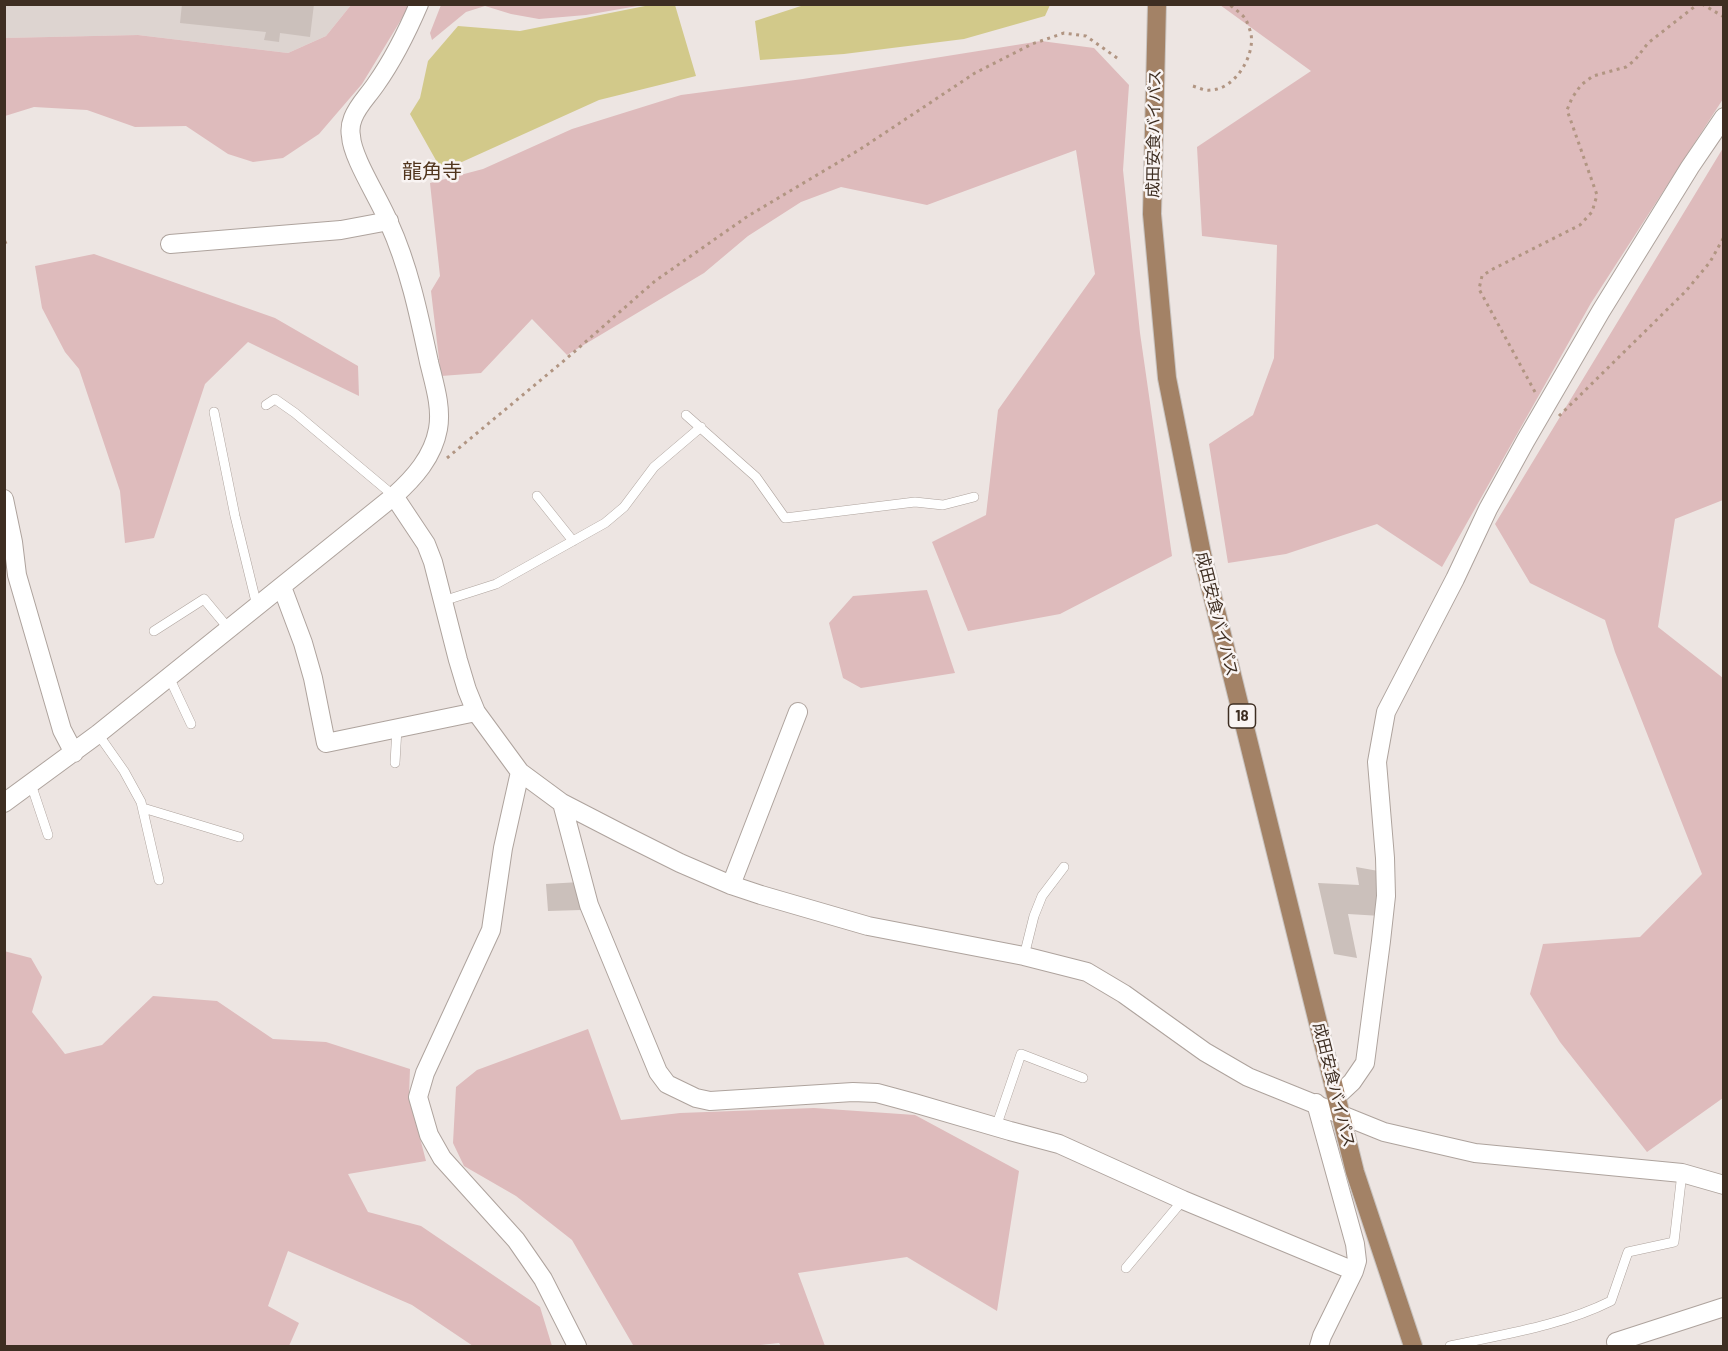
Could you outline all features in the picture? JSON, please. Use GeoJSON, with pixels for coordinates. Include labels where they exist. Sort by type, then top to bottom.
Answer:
{"type":"FeatureCollection","features":[{"type":"Feature","properties":{"kind":"main road","name":"成田安食バイパス"},"geometry":{"type":"LineString","coordinates":[[1157,4],[1152,214],[1167,378],[1202,554],[1355,1172],[1413,1347]]}},
{"type":"Feature","properties":{"kind":"street"},"geometry":{"type":"LineString","coordinates":[[4,802],[74,753],[394,496],[413,478],[433,450],[439,427],[438,403],[418,310],[403,255],[354,150],[351,135],[352,118],[362,101],[376,85],[402,41],[419,4]]}},
{"type":"Feature","properties":{"kind":"street"},"geometry":{"type":"LineString","coordinates":[[1339,1104],[1365,1063],[1381,941],[1386,896],[1377,762],[1386,712],[1488,510],[1551,413],[1607,302],[1690,167],[1724,117]]}},
{"type":"Feature","properties":{"kind":"street"},"geometry":{"type":"LineString","coordinates":[[170,244],[341,230],[389,221]]}},
{"type":"Feature","properties":{"kind":"street"},"geometry":{"type":"LineString","coordinates":[[394,496],[426,544],[433,562],[464,680],[476,712],[520,772],[562,803],[680,863],[761,895],[868,926],[1024,956],[1087,972],[1124,994],[1205,1052],[1248,1077],[1316,1103],[1339,1104],[1384,1132],[1475,1154],[1682,1173],[1724,1185]]}},
{"type":"Feature","properties":{"kind":"street"},"geometry":{"type":"LineString","coordinates":[[4,499],[17,575],[62,730],[74,753]]}},
{"type":"Feature","properties":{"kind":"street"},"geometry":{"type":"LineString","coordinates":[[282,587],[303,643],[313,678],[326,743],[476,712]]}},
{"type":"Feature","properties":{"kind":"street"},"geometry":{"type":"LineString","coordinates":[[731,885],[798,712]]}},
{"type":"Feature","properties":{"kind":"street"},"geometry":{"type":"LineString","coordinates":[[520,772],[503,848],[491,930],[424,1072],[418,1097],[429,1135],[442,1158],[516,1240],[543,1279],[577,1347]]}},
{"type":"Feature","properties":{"kind":"street"},"geometry":{"type":"LineString","coordinates":[[562,803],[589,905],[658,1072],[667,1084],[696,1098],[710,1101],[853,1092],[878,1093],[1059,1144],[1183,1200],[1354,1271]]}},
{"type":"Feature","properties":{"kind":"street"},"geometry":{"type":"LineString","coordinates":[[1316,1103],[1355,1244],[1357,1262],[1318,1347]]}},
{"type":"Feature","properties":{"kind":"street"},"geometry":{"type":"LineString","coordinates":[[1618,1347],[1616,1342],[1724,1307]]}},
{"type":"Feature","properties":{"kind":"lane"},"geometry":{"type":"LineString","coordinates":[[266,405],[275,399],[295,413],[394,496]]}},
{"type":"Feature","properties":{"kind":"lane"},"geometry":{"type":"LineString","coordinates":[[214,412],[235,516],[257,606]]}},
{"type":"Feature","properties":{"kind":"lane"},"geometry":{"type":"LineString","coordinates":[[687,415],[756,477],[785,518],[915,502],[943,505],[974,497]]}},
{"type":"Feature","properties":{"kind":"lane"},"geometry":{"type":"LineString","coordinates":[[443,601],[496,584],[605,523],[624,507],[654,467],[701,428]]}},
{"type":"Feature","properties":{"kind":"lane"},"geometry":{"type":"LineString","coordinates":[[537,496],[573,541]]}},
{"type":"Feature","properties":{"kind":"lane"},"geometry":{"type":"LineString","coordinates":[[154,631],[204,599],[229,629]]}},
{"type":"Feature","properties":{"kind":"lane"},"geometry":{"type":"LineString","coordinates":[[169,677],[191,724]]}},
{"type":"Feature","properties":{"kind":"lane"},"geometry":{"type":"LineString","coordinates":[[395,763],[397,728]]}},
{"type":"Feature","properties":{"kind":"lane"},"geometry":{"type":"LineString","coordinates":[[98,734],[124,771],[141,802],[159,880]]}},
{"type":"Feature","properties":{"kind":"lane"},"geometry":{"type":"LineString","coordinates":[[31,784],[48,835]]}},
{"type":"Feature","properties":{"kind":"lane"},"geometry":{"type":"LineString","coordinates":[[142,808],[239,837]]}},
{"type":"Feature","properties":{"kind":"lane"},"geometry":{"type":"LineString","coordinates":[[1024,956],[1041,896],[1064,867]]}},
{"type":"Feature","properties":{"kind":"lane"},"geometry":{"type":"LineString","coordinates":[[996,1127],[1022,1054],[1083,1078]]}},
{"type":"Feature","properties":{"kind":"lane"},"geometry":{"type":"LineString","coordinates":[[1450,1347],[1554,1323],[1588,1313],[1611,1301],[1628,1252],[1674,1242],[1682,1173]]}},
{"type":"Feature","properties":{"kind":"lane"},"geometry":{"type":"LineString","coordinates":[[1126,1268],[1183,1200]]}},
{"type":"Feature","properties":{"kind":"path"},"geometry":{"type":"LineString","coordinates":[[1193,86],[1209,91],[1218,89],[1233,81],[1242,71],[1252,35],[1245,18],[1229,4]]}},
{"type":"Feature","properties":{"kind":"path"},"geometry":{"type":"LineString","coordinates":[[1724,17],[1700,4],[1648,43],[1635,60],[1626,67],[1593,76],[1581,85],[1567,110],[1597,195],[1592,212],[1580,225],[1482,276],[1479,289],[1551,413],[1565,412],[1686,291],[1710,262],[1724,237]]}},
{"type":"Feature","properties":{"kind":"path"},"geometry":{"type":"LineString","coordinates":[[443,461],[566,359],[655,281],[748,216],[859,150],[975,73],[1032,44],[1064,33],[1086,36],[1120,60]]}},
{"type":"Feature","properties":{"kind":"shaded area"},"geometry":{"type":"Polygon","coordinates":[[[441,4],[643,5],[586,15],[539,19],[485,6],[466,12],[432,40],[430,33],[441,4]]]}},
{"type":"Feature","properties":{"kind":"shaded area"},"geometry":{"type":"Polygon","coordinates":[[[4,5],[351,5],[326,36],[288,53],[138,35],[5,38],[4,5]]]}},
{"type":"Feature","properties":{"kind":"shaded area"},"geometry":{"type":"Polygon","coordinates":[[[351,5],[410,5],[362,84],[319,134],[283,158],[253,162],[228,154],[186,126],[135,127],[87,110],[34,107],[5,116],[4,38],[138,35],[288,53],[326,36],[351,5]]]}},
{"type":"Feature","properties":{"kind":"shaded area"},"geometry":{"type":"Polygon","coordinates":[[[650,5],[675,5],[696,76],[599,100],[442,171],[410,114],[420,98],[428,61],[458,26],[520,31],[650,5]]]}},
{"type":"Feature","properties":{"kind":"shaded area"},"geometry":{"type":"Polygon","coordinates":[[[804,5],[1050,5],[1045,16],[964,39],[844,54],[760,60],[755,21],[804,5]]]}},
{"type":"Feature","properties":{"kind":"shaded area"},"geometry":{"type":"Polygon","coordinates":[[[1220,5],[1723,5],[1723,99],[1591,303],[1442,567],[1377,524],[1286,554],[1228,563],[1209,444],[1253,415],[1274,358],[1277,245],[1202,236],[1197,147],[1311,71],[1220,5]]]}},
{"type":"Feature","properties":{"kind":"shaded area"},"geometry":{"type":"Polygon","coordinates":[[[1041,41],[1094,48],[1129,85],[1123,170],[1140,333],[1172,556],[1060,614],[968,631],[932,542],[986,515],[998,410],[1095,274],[1076,150],[927,205],[841,187],[801,202],[748,236],[704,273],[567,355],[532,319],[481,373],[441,376],[431,291],[440,276],[430,183],[483,169],[572,129],[681,95],[803,79],[1041,41]]]}},
{"type":"Feature","properties":{"kind":"shaded area"},"geometry":{"type":"Polygon","coordinates":[[[1723,148],[1723,500],[1675,519],[1658,627],[1723,678],[1723,1098],[1647,1152],[1560,1042],[1530,994],[1543,944],[1640,937],[1702,874],[1615,652],[1605,620],[1530,583],[1495,524],[1723,148]]]}},
{"type":"Feature","properties":{"kind":"shaded area"},"geometry":{"type":"Polygon","coordinates":[[[94,254],[275,318],[358,366],[359,396],[248,342],[205,384],[154,538],[125,543],[120,491],[79,369],[65,352],[42,308],[35,266],[94,254]]]}},
{"type":"Feature","properties":{"kind":"shaded area"},"geometry":{"type":"Polygon","coordinates":[[[927,590],[955,673],[861,688],[843,678],[829,623],[853,596],[927,590]]]}},
{"type":"Feature","properties":{"kind":"shaded area"},"geometry":{"type":"Polygon","coordinates":[[[4,951],[31,958],[42,977],[32,1012],[65,1054],[102,1045],[153,996],[217,1001],[273,1039],[326,1042],[410,1069],[409,1096],[426,1161],[348,1174],[368,1212],[421,1226],[540,1307],[552,1346],[473,1346],[412,1305],[288,1251],[268,1306],[299,1323],[289,1346],[5,1346],[4,951]]]}},
{"type":"Feature","properties":{"kind":"shaded area"},"geometry":{"type":"Polygon","coordinates":[[[588,1029],[621,1120],[680,1113],[814,1108],[915,1115],[1019,1171],[997,1311],[907,1257],[798,1273],[825,1346],[781,1346],[779,1343],[751,1346],[633,1345],[572,1240],[516,1196],[464,1166],[453,1143],[456,1087],[477,1070],[588,1029]]]}},
{"type":"Feature","properties":{"kind":"building"},"geometry":{"type":"Polygon","coordinates":[[[182,4],[314,4],[310,37],[280,33],[279,42],[264,40],[266,32],[180,23],[182,4]]]}},
{"type":"Feature","properties":{"kind":"building"},"geometry":{"type":"Polygon","coordinates":[[[1356,867],[1384,872],[1381,916],[1348,914],[1357,958],[1334,954],[1318,883],[1359,885],[1356,867]]]}},
{"type":"Feature","properties":{"kind":"building"},"geometry":{"type":"Polygon","coordinates":[[[580,882],[581,910],[548,911],[546,884],[580,882]]]}},
{"type":"Feature","properties":{"kind":"district","name":"龍角寺"},"geometry":{"type":"Point","coordinates":[432,171]}}]}
